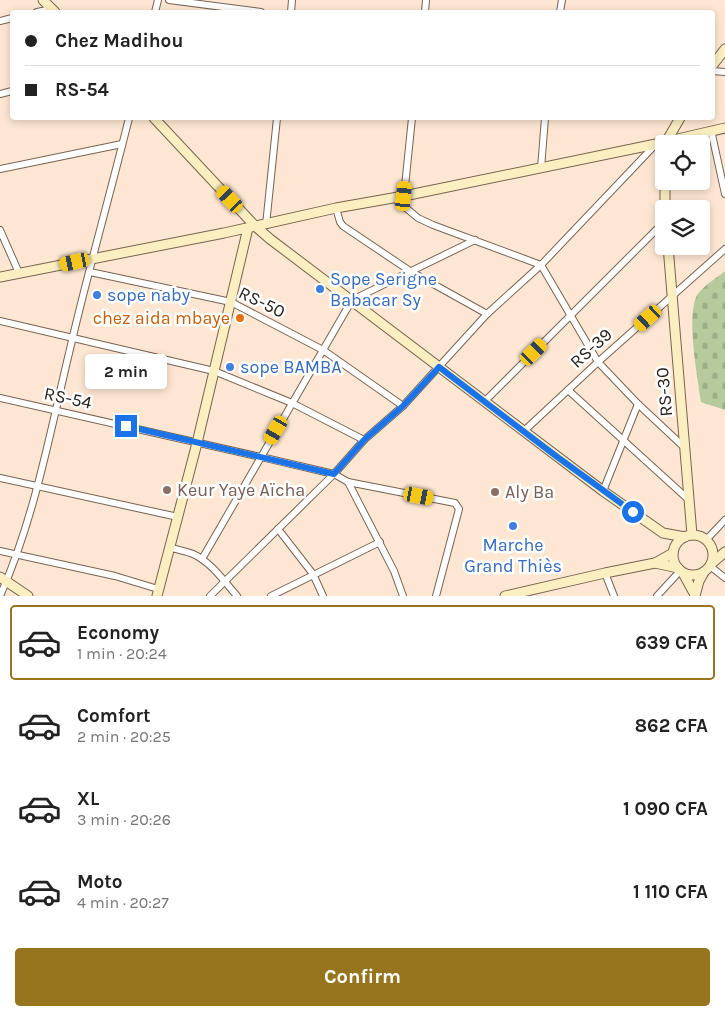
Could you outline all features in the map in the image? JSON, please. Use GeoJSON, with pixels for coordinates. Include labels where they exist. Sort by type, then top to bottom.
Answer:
{"type":"FeatureCollection","features":[{"type":"Feature","properties":{"kind":"street"},"geometry":{"type":"LineString","coordinates":[[43,0],[52,10]]}},
{"type":"Feature","properties":{"kind":"street"},"geometry":{"type":"LineString","coordinates":[[170,0],[245,10]]}},
{"type":"Feature","properties":{"kind":"street"},"geometry":{"type":"LineString","coordinates":[[715,62],[725,49]]}},
{"type":"Feature","properties":{"kind":"street"},"geometry":{"type":"LineString","coordinates":[[0,596],[3,579],[17,554],[37,486],[72,338],[128,120]]}},
{"type":"Feature","properties":{"kind":"street"},"geometry":{"type":"LineString","coordinates":[[156,120],[252,227],[352,300],[524,432],[604,492],[663,532],[688,536],[698,535],[725,547]]}},
{"type":"Feature","properties":{"kind":"street"},"geometry":{"type":"LineString","coordinates":[[266,225],[277,120]]}},
{"type":"Feature","properties":{"kind":"street"},"geometry":{"type":"LineString","coordinates":[[404,196],[412,120]]}},
{"type":"Feature","properties":{"kind":"street"},"geometry":{"type":"LineString","coordinates":[[541,168],[545,120]]}},
{"type":"Feature","properties":{"kind":"street"},"geometry":{"type":"LineString","coordinates":[[668,135],[679,120]]}},
{"type":"Feature","properties":{"kind":"street"},"geometry":{"type":"LineString","coordinates":[[692,135],[725,128]]}},
{"type":"Feature","properties":{"kind":"street"},"geometry":{"type":"LineString","coordinates":[[711,130],[725,194]]}},
{"type":"Feature","properties":{"kind":"street"},"geometry":{"type":"LineString","coordinates":[[0,169],[122,144]]}},
{"type":"Feature","properties":{"kind":"street"},"geometry":{"type":"LineString","coordinates":[[0,277],[266,225],[336,208],[394,198],[655,144]]}},
{"type":"Feature","properties":{"kind":"street"},"geometry":{"type":"LineString","coordinates":[[210,596],[334,474],[364,440],[403,406],[487,314],[541,265],[655,150]]}},
{"type":"Feature","properties":{"kind":"street"},"geometry":{"type":"LineString","coordinates":[[394,198],[418,218],[433,225],[541,265],[598,362],[638,404],[685,448]]}},
{"type":"Feature","properties":{"kind":"street"},"geometry":{"type":"LineString","coordinates":[[336,208],[343,226],[410,271],[487,314]]}},
{"type":"Feature","properties":{"kind":"street"},"geometry":{"type":"LineString","coordinates":[[0,550],[115,576],[158,592],[231,302],[252,227]]}},
{"type":"Feature","properties":{"kind":"street"},"geometry":{"type":"LineString","coordinates":[[0,230],[19,273]]}},
{"type":"Feature","properties":{"kind":"street"},"geometry":{"type":"LineString","coordinates":[[485,401],[655,231]]}},
{"type":"Feature","properties":{"kind":"street"},"geometry":{"type":"LineString","coordinates":[[202,559],[352,300],[475,240]]}},
{"type":"Feature","properties":{"kind":"street","name":"RS-39"},"geometry":{"type":"LineString","coordinates":[[524,432],[598,362],[725,249]]}},
{"type":"Feature","properties":{"kind":"street","name":"RS-30"},"geometry":{"type":"LineString","coordinates":[[669,255],[689,500],[688,536]]}},
{"type":"Feature","properties":{"kind":"street","name":"RS-50"},"geometry":{"type":"LineString","coordinates":[[90,272],[231,302],[323,350],[403,406]]}},
{"type":"Feature","properties":{"kind":"street"},"geometry":{"type":"LineString","coordinates":[[0,321],[214,370],[292,403],[364,440]]}},
{"type":"Feature","properties":{"kind":"street"},"geometry":{"type":"LineString","coordinates":[[568,390],[689,500]]}},
{"type":"Feature","properties":{"kind":"street","name":"RS-54"},"geometry":{"type":"LineString","coordinates":[[0,398],[334,474],[348,482]]}},
{"type":"Feature","properties":{"kind":"street"},"geometry":{"type":"LineString","coordinates":[[604,492],[638,404]]}},
{"type":"Feature","properties":{"kind":"street"},"geometry":{"type":"LineString","coordinates":[[0,478],[178,517]]}},
{"type":"Feature","properties":{"kind":"street"},"geometry":{"type":"LineString","coordinates":[[348,482],[380,542],[403,596]]}},
{"type":"Feature","properties":{"kind":"street"},"geometry":{"type":"LineString","coordinates":[[348,482],[455,503],[459,506],[436,596]]}},
{"type":"Feature","properties":{"kind":"street"},"geometry":{"type":"LineString","coordinates":[[707,540],[725,520]]}},
{"type":"Feature","properties":{"kind":"street"},"geometry":{"type":"LineString","coordinates":[[278,529],[313,574],[323,596]]}},
{"type":"Feature","properties":{"kind":"street"},"geometry":{"type":"LineString","coordinates":[[663,532],[673,551],[675,564],[695,596]]}},
{"type":"Feature","properties":{"kind":"street"},"geometry":{"type":"LineString","coordinates":[[505,596],[655,563],[673,551],[680,539],[688,536]]}},
{"type":"Feature","properties":{"kind":"street"},"geometry":{"type":"LineString","coordinates":[[695,596],[699,580],[708,567],[713,552],[707,540]]}},
{"type":"Feature","properties":{"kind":"street"},"geometry":{"type":"LineString","coordinates":[[271,596],[380,542]]}},
{"type":"Feature","properties":{"kind":"street"},"geometry":{"type":"LineString","coordinates":[[169,548],[192,554],[202,559],[225,581],[237,596]]}},
{"type":"Feature","properties":{"kind":"street"},"geometry":{"type":"LineString","coordinates":[[655,563],[694,575],[708,567],[725,552]]}},
{"type":"Feature","properties":{"kind":"street"},"geometry":{"type":"LineString","coordinates":[[708,567],[725,578]]}},
{"type":"Feature","properties":{"kind":"street"},"geometry":{"type":"LineString","coordinates":[[657,596],[680,571]]}},
{"type":"Feature","properties":{"kind":"street"},"geometry":{"type":"LineString","coordinates":[[605,573],[614,596]]}},
{"type":"Feature","properties":{"kind":"street"},"geometry":{"type":"LineString","coordinates":[[3,579],[28,596]]}},
{"type":"Feature","properties":{"kind":"green space"},"geometry":{"type":"Polygon","coordinates":[[[725,271],[725,410],[701,402],[692,330],[694,303],[698,294],[725,271]]]}},
{"type":"Feature","properties":{"kind":"place","name":"Sope Serigne Babacar Sy"},"geometry":{"type":"Point","coordinates":[320,289]}},
{"type":"Feature","properties":{"kind":"place","name":"sope naby"},"geometry":{"type":"Point","coordinates":[97,295]}},
{"type":"Feature","properties":{"kind":"place","name":"chez aida mbaye"},"geometry":{"type":"Point","coordinates":[240,318]}},
{"type":"Feature","properties":{"kind":"place","name":"sope BAMBA"},"geometry":{"type":"Point","coordinates":[230,367]}},
{"type":"Feature","properties":{"kind":"place","name":"Keur Yaye Aïcha"},"geometry":{"type":"Point","coordinates":[167,490]}},
{"type":"Feature","properties":{"kind":"place","name":"Aly Ba"},"geometry":{"type":"Point","coordinates":[495,492]}},
{"type":"Feature","properties":{"kind":"place","name":"Marche Grand Thiès"},"geometry":{"type":"Point","coordinates":[513,526]}},
{"type":"Feature","properties":{"kind":"route"},"geometry":{"type":"LineString","coordinates":[[126,426],[334,474],[364,440],[403,406],[439,367],[633,512]]}}]}
